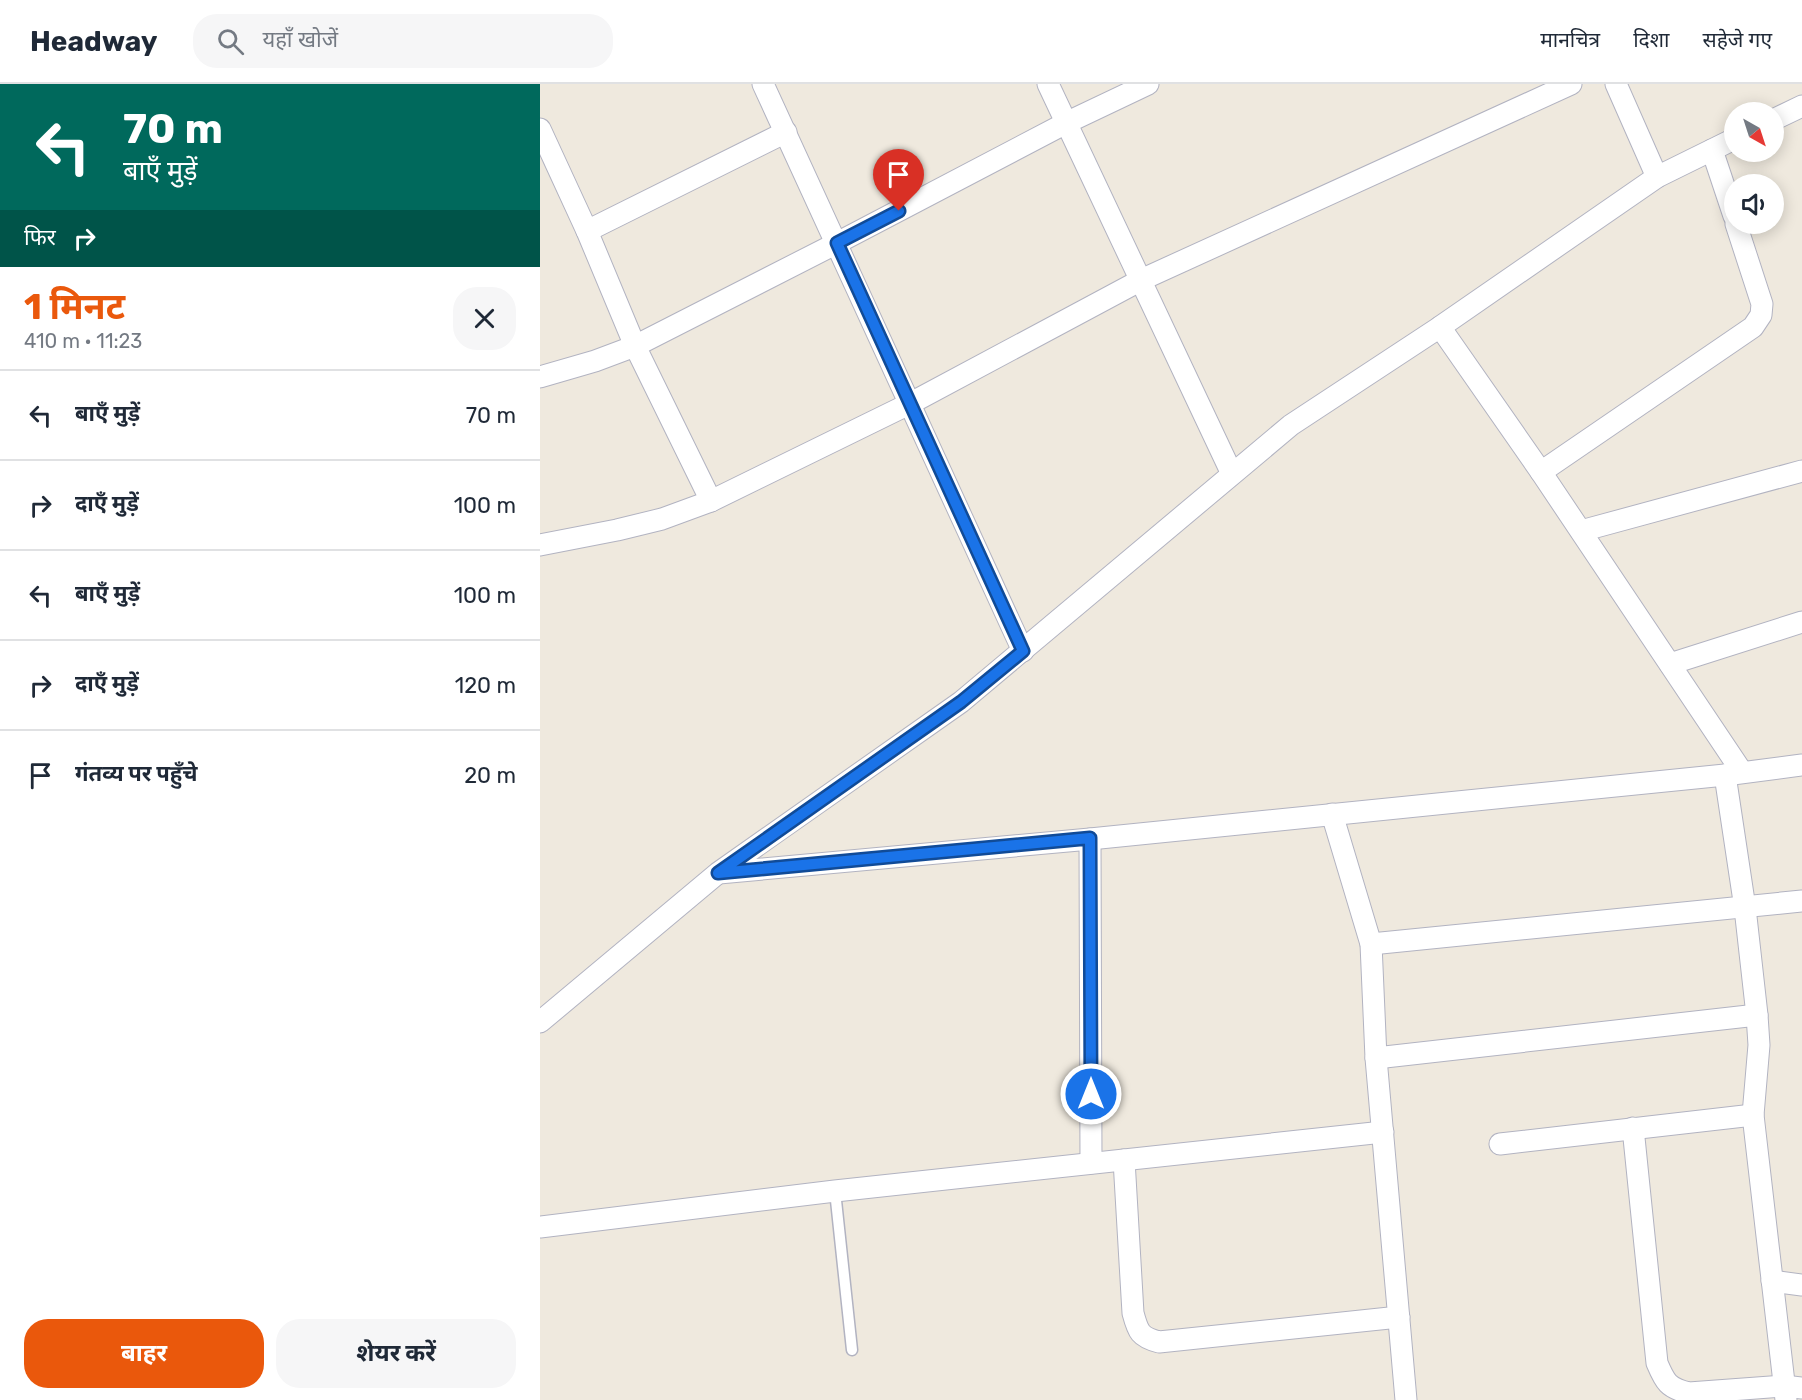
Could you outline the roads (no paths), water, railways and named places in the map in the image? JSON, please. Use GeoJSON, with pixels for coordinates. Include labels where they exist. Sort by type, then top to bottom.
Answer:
{"type":"FeatureCollection","features":[{"type":"Feature","properties":{"kind":"street"},"geometry":{"type":"LineString","coordinates":[[763,84],[1023,651]]}},
{"type":"Feature","properties":{"kind":"street"},"geometry":{"type":"LineString","coordinates":[[1048,84],[1232,474]]}},
{"type":"Feature","properties":{"kind":"street"},"geometry":{"type":"LineString","coordinates":[[540,377],[635,346],[1066,123],[1148,84]]}},
{"type":"Feature","properties":{"kind":"street"},"geometry":{"type":"LineString","coordinates":[[540,546],[628,528],[662,519],[711,501],[911,403],[1141,280],[1571,84]]}},
{"type":"Feature","properties":{"kind":"street"},"geometry":{"type":"LineString","coordinates":[[1616,84],[1657,177]]}},
{"type":"Feature","properties":{"kind":"street"},"geometry":{"type":"LineString","coordinates":[[1784,115],[1802,106]]}},
{"type":"Feature","properties":{"kind":"street"},"geometry":{"type":"LineString","coordinates":[[540,129],[587,231],[635,346],[711,501]]}},
{"type":"Feature","properties":{"kind":"street"},"geometry":{"type":"LineString","coordinates":[[587,231],[786,132]]}},
{"type":"Feature","properties":{"kind":"street"},"geometry":{"type":"LineString","coordinates":[[540,1022],[718,873],[961,702],[1291,425],[1440,327],[1657,177],[1724,144]]}},
{"type":"Feature","properties":{"kind":"street"},"geometry":{"type":"LineString","coordinates":[[1712,150],[1724,186]]}},
{"type":"Feature","properties":{"kind":"street"},"geometry":{"type":"LineString","coordinates":[[1541,472],[1753,327],[1761,315],[1762,304],[1739,234]]}},
{"type":"Feature","properties":{"kind":"street"},"geometry":{"type":"LineString","coordinates":[[1440,327],[1670,664],[1734,774],[1759,1045],[1753,1114],[1772,1281],[1791,1391],[1689,1393],[1674,1389],[1665,1380],[1657,1363],[1633,1128]]}},
{"type":"Feature","properties":{"kind":"street"},"geometry":{"type":"LineString","coordinates":[[1581,531],[1802,471]]}},
{"type":"Feature","properties":{"kind":"street"},"geometry":{"type":"LineString","coordinates":[[1670,664],[1802,622]]}},
{"type":"Feature","properties":{"kind":"street"},"geometry":{"type":"LineString","coordinates":[[718,873],[1734,774],[1802,765]]}},
{"type":"Feature","properties":{"kind":"street"},"geometry":{"type":"LineString","coordinates":[[1332,814],[1371,944],[1376,1058],[1406,1400]]}},
{"type":"Feature","properties":{"kind":"street"},"geometry":{"type":"LineString","coordinates":[[1090,838],[1091,1163]]}},
{"type":"Feature","properties":{"kind":"street"},"geometry":{"type":"LineString","coordinates":[[1371,944],[1802,901]]}},
{"type":"Feature","properties":{"kind":"street"},"geometry":{"type":"LineString","coordinates":[[1376,1058],[1757,1015]]}},
{"type":"Feature","properties":{"kind":"street"},"geometry":{"type":"LineString","coordinates":[[1500,1144],[1753,1114]]}},
{"type":"Feature","properties":{"kind":"street"},"geometry":{"type":"LineString","coordinates":[[540,1227],[835,1191],[1383,1132]]}},
{"type":"Feature","properties":{"kind":"street"},"geometry":{"type":"LineString","coordinates":[[1124,1160],[1133,1313],[1137,1329],[1146,1338],[1159,1342],[1399,1317]]}},
{"type":"Feature","properties":{"kind":"street"},"geometry":{"type":"LineString","coordinates":[[1772,1281],[1802,1285]]}},
{"type":"Feature","properties":{"kind":"lane"},"geometry":{"type":"LineString","coordinates":[[835,1191],[852,1350]]}}]}
